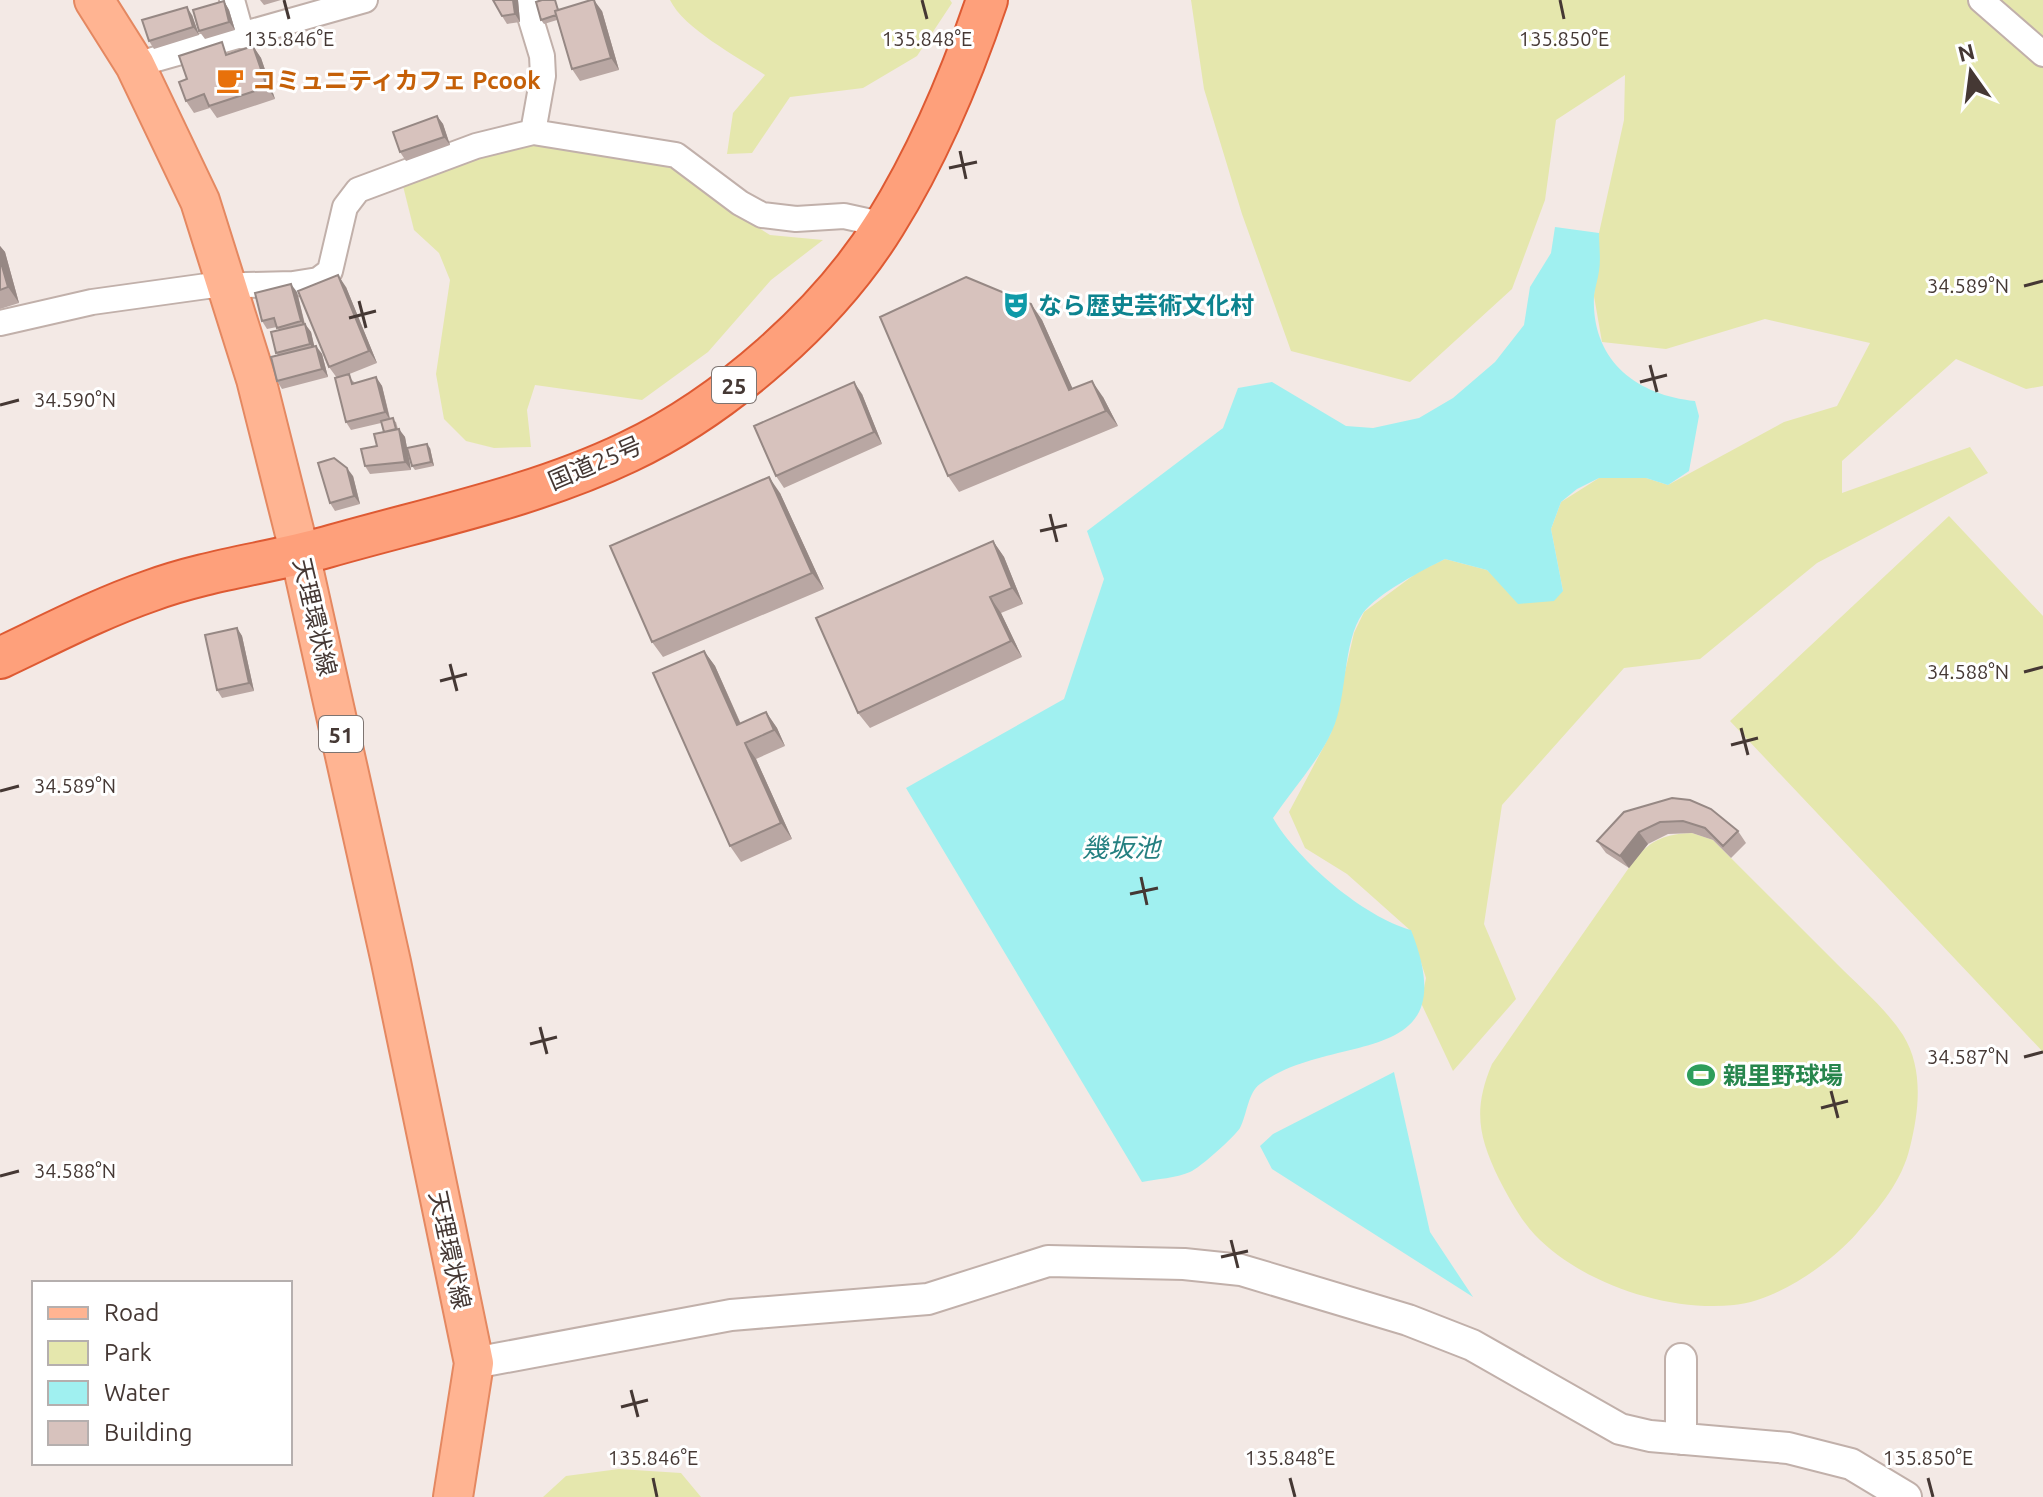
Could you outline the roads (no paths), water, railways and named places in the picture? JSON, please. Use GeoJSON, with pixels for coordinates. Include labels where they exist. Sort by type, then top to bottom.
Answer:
{"type":"FeatureCollection","features":[{"type":"Feature","properties":{"kind":"highway","name":"国道25号"},"geometry":{"type":"LineString","coordinates":[[0,658],[153,589],[300,554],[565,479],[630,451],[691,416],[759,367],[818,311],[885,225],[967,60],[987,0]]}},
{"type":"Feature","properties":{"kind":"main road","name":"天理環状線"},"geometry":{"type":"LineString","coordinates":[[94,0],[135,65],[200,201],[256,379],[300,554],[391,962],[474,1363],[453,1497]]}},
{"type":"Feature","properties":{"kind":"street"},"geometry":{"type":"LineString","coordinates":[[232,0],[242,36]]}},
{"type":"Feature","properties":{"kind":"street"},"geometry":{"type":"LineString","coordinates":[[135,65],[365,0]]}},
{"type":"Feature","properties":{"kind":"street"},"geometry":{"type":"LineString","coordinates":[[525,0],[542,56],[543,76],[533,132]]}},
{"type":"Feature","properties":{"kind":"street"},"geometry":{"type":"LineString","coordinates":[[1981,0],[2043,54]]}},
{"type":"Feature","properties":{"kind":"street"},"geometry":{"type":"LineString","coordinates":[[0,323],[92,302],[318,280],[330,271],[345,207],[358,190],[476,146],[533,132],[676,155],[740,203],[762,215],[786,218],[844,216],[885,225]]}},
{"type":"Feature","properties":{"kind":"street"},"geometry":{"type":"LineString","coordinates":[[474,1363],[731,1315],[928,1299],[1048,1261],[1184,1264],[1241,1270],[1408,1320],[1472,1345],[1620,1429],[1681,1439],[1788,1448],[1851,1464],[1906,1497]]}},
{"type":"Feature","properties":{"kind":"street"},"geometry":{"type":"LineString","coordinates":[[1681,1359],[1681,1439]]}},
{"type":"Feature","properties":{"kind":"water","name":"幾坂池"},"geometry":{"type":"Polygon","coordinates":[[[1555,227],[1599,233],[1595,319],[1600,339],[1609,356],[1636,382],[1654,391],[1695,401],[1699,416],[1689,471],[1668,485],[1646,478],[1599,478],[1577,489],[1561,502],[1551,529],[1563,591],[1554,601],[1518,604],[1487,570],[1445,559],[1390,590],[1363,613],[1356,625],[1348,654],[1341,702],[1332,731],[1312,765],[1273,818],[1298,852],[1334,885],[1373,913],[1411,930],[1424,975],[1421,1006],[1407,1027],[1384,1040],[1290,1068],[1260,1084],[1250,1098],[1240,1128],[1209,1158],[1185,1174],[1142,1182],[906,788],[1064,699],[1104,579],[1087,531],[1223,428],[1238,388],[1272,382],[1346,426],[1373,428],[1419,418],[1453,398],[1495,362],[1524,325],[1530,287],[1551,253],[1555,227]]]}},
{"type":"Feature","properties":{"kind":"water"},"geometry":{"type":"Polygon","coordinates":[[[1394,1072],[1430,1232],[1473,1297],[1272,1169],[1260,1146],[1273,1134],[1394,1072]]]}},
{"type":"Feature","properties":{"kind":"place","name":"コミュニティカフェ Pcook"},"geometry":{"type":"Point","coordinates":[230,80]}},
{"type":"Feature","properties":{"kind":"place","name":"なら歴史芸術文化村"},"geometry":{"type":"Point","coordinates":[1016,305]}},
{"type":"Feature","properties":{"kind":"place","name":"親里野球場"},"geometry":{"type":"Point","coordinates":[1701,1075]}}]}
